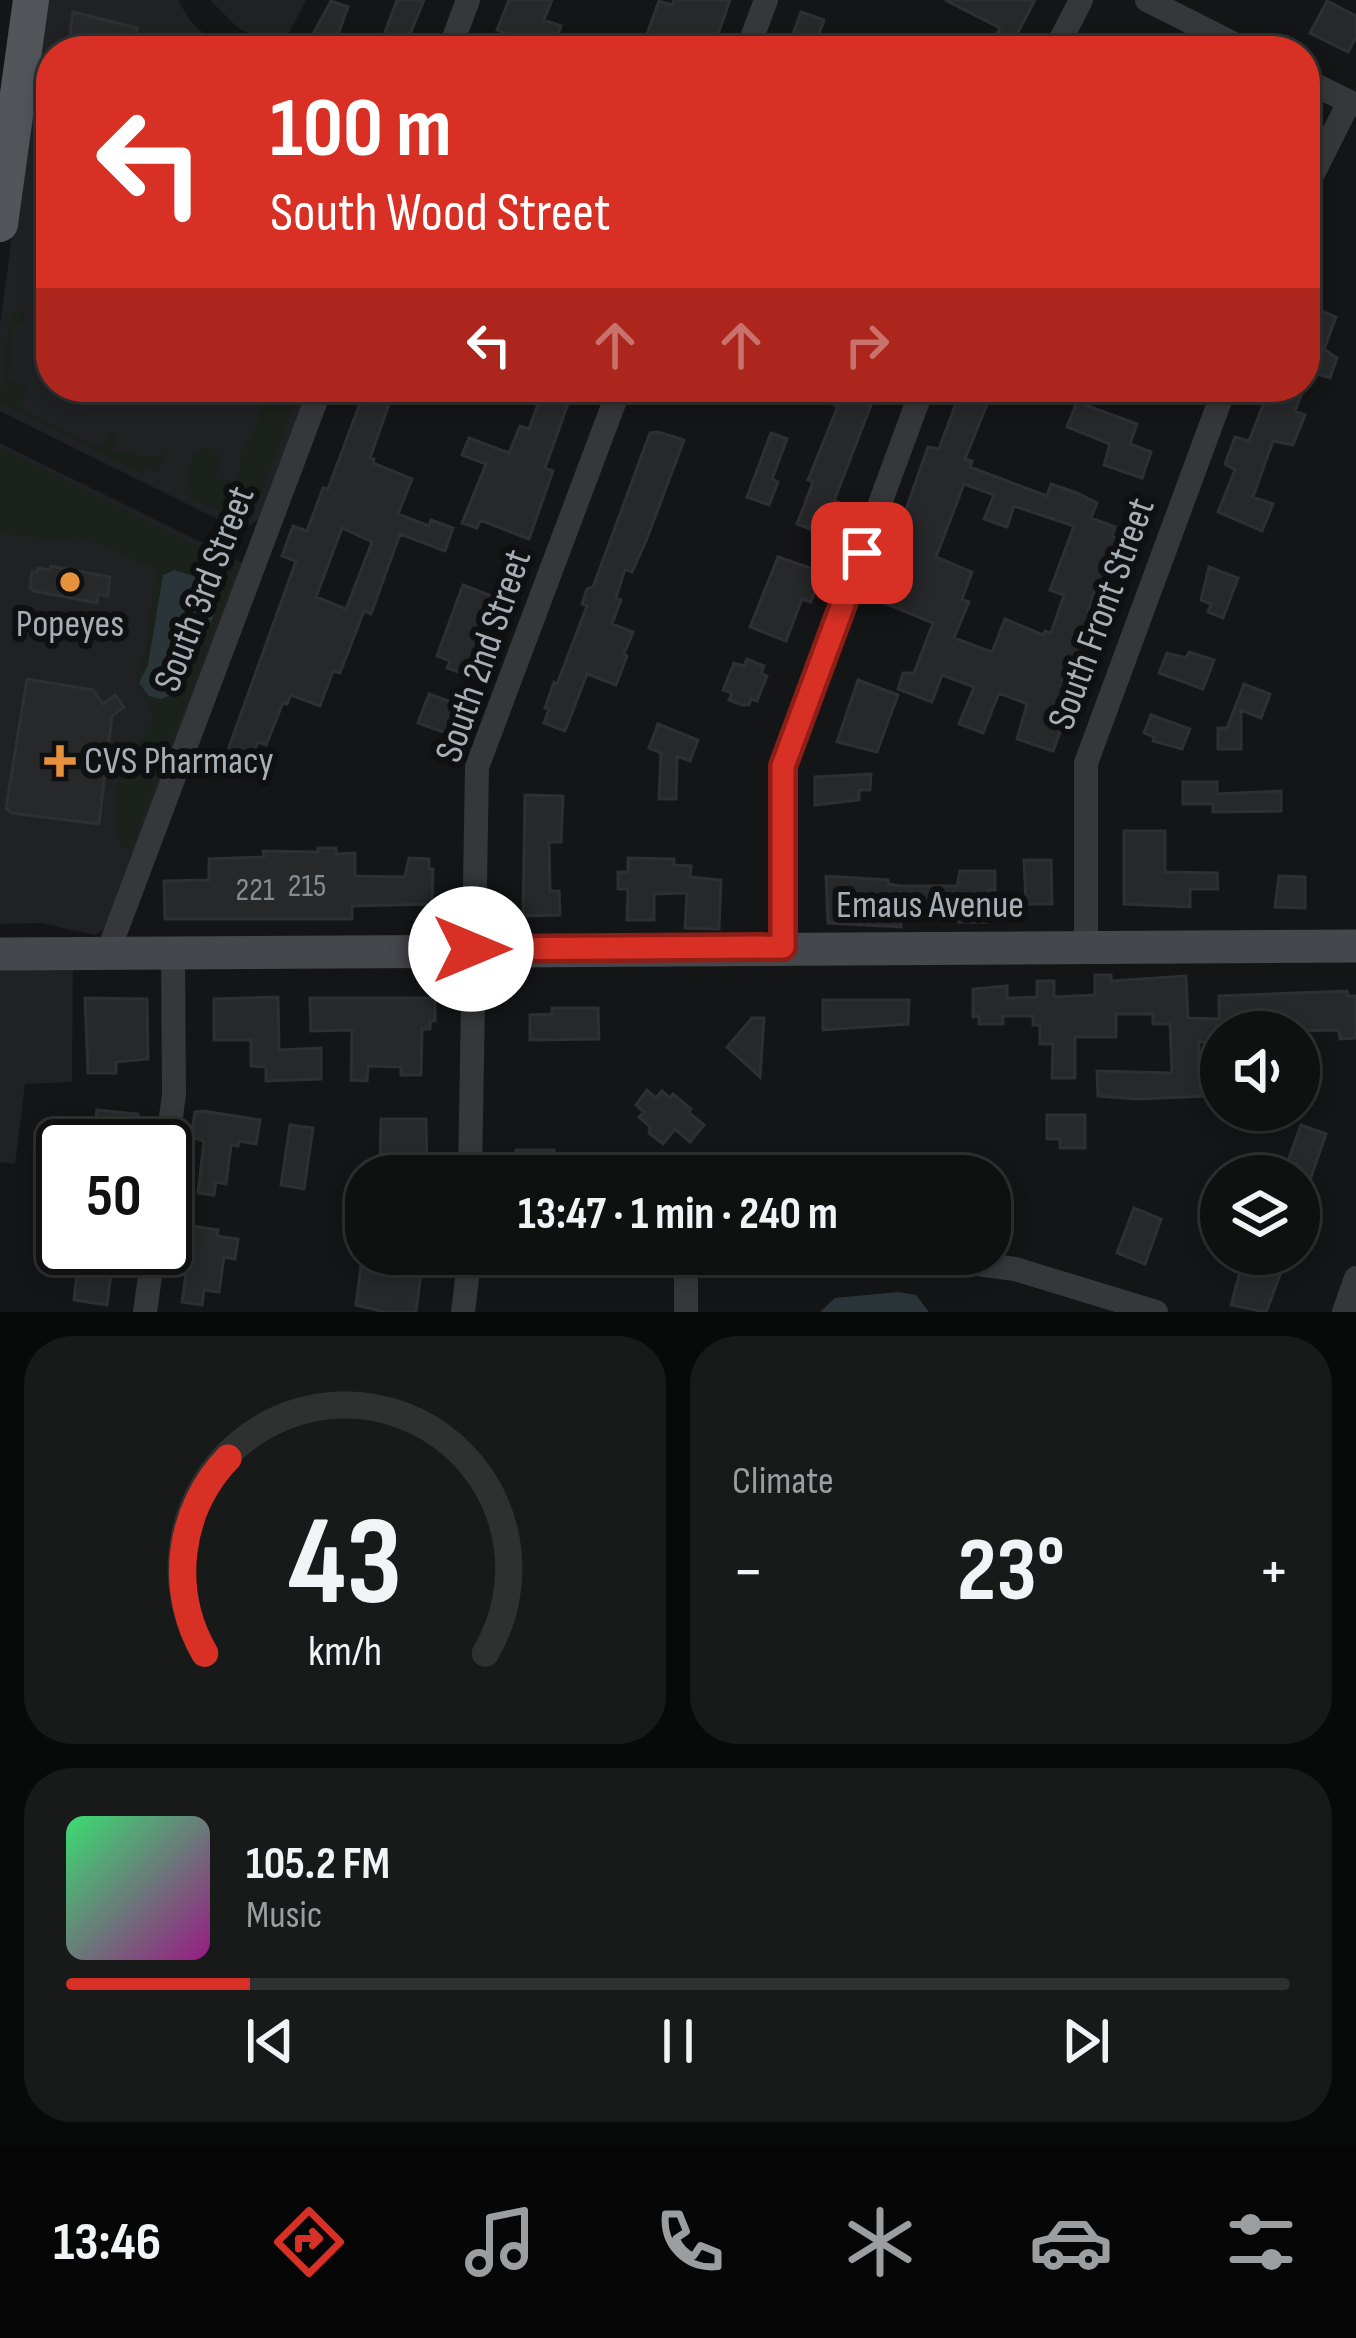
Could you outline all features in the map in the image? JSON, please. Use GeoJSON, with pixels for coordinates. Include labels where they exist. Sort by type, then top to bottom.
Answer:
{"type":"FeatureCollection","features":[{"type":"Feature","properties":{"kind":"main road"},"geometry":{"type":"LineString","coordinates":[[0,224],[31,0]]}},
{"type":"Feature","properties":{"kind":"main road","name":"Emaus Avenue"},"geometry":{"type":"LineString","coordinates":[[0,954],[1356,946]]}},
{"type":"Feature","properties":{"kind":"street"},"geometry":{"type":"LineString","coordinates":[[455,36],[468,0]]}},
{"type":"Feature","properties":{"kind":"street"},"geometry":{"type":"LineString","coordinates":[[753,36],[766,0]]}},
{"type":"Feature","properties":{"kind":"street"},"geometry":{"type":"LineString","coordinates":[[1063,36],[1081,0]]}},
{"type":"Feature","properties":{"kind":"street"},"geometry":{"type":"LineString","coordinates":[[1147,0],[1218,36]]}},
{"type":"Feature","properties":{"kind":"street"},"geometry":{"type":"LineString","coordinates":[[1320,88],[1353,104],[1320,163]]}},
{"type":"Feature","properties":{"kind":"street","name":"South 3rd Street"},"geometry":{"type":"LineString","coordinates":[[108,952],[315,402]]}},
{"type":"Feature","properties":{"kind":"street","name":"South 2nd Street"},"geometry":{"type":"LineString","coordinates":[[470,1155],[477,767],[614,402]]}},
{"type":"Feature","properties":{"kind":"street"},"geometry":{"type":"LineString","coordinates":[[783,947],[783,766],[917,402]]}},
{"type":"Feature","properties":{"kind":"street","name":"South Front Street"},"geometry":{"type":"LineString","coordinates":[[1086,946],[1085,763],[1219,402]]}},
{"type":"Feature","properties":{"kind":"street"},"geometry":{"type":"LineString","coordinates":[[171,1119],[173,951]]}},
{"type":"Feature","properties":{"kind":"street"},"geometry":{"type":"LineString","coordinates":[[1011,1269],[1156,1312]]}},
{"type":"Feature","properties":{"kind":"street"},"geometry":{"type":"LineString","coordinates":[[145,1312],[150,1275]]}},
{"type":"Feature","properties":{"kind":"street"},"geometry":{"type":"LineString","coordinates":[[463,1312],[468,1275]]}},
{"type":"Feature","properties":{"kind":"street"},"geometry":{"type":"LineString","coordinates":[[686,1275],[686,1312]]}},
{"type":"Feature","properties":{"kind":"street"},"geometry":{"type":"LineString","coordinates":[[1345,1312],[1356,1278]]}},
{"type":"Feature","properties":{"kind":"shaded area"},"geometry":{"type":"Polygon","coordinates":[[[44,0],[178,0],[190,21],[206,36],[39,36],[44,0]]]}},
{"type":"Feature","properties":{"kind":"shaded area"},"geometry":{"type":"Polygon","coordinates":[[[210,0],[306,0],[288,36],[254,36],[238,28],[210,0]]]}},
{"type":"Feature","properties":{"kind":"shaded area"},"geometry":{"type":"Polygon","coordinates":[[[36,59],[36,402],[303,402],[260,518],[248,527],[233,527],[0,411],[0,325],[36,59]]]}},
{"type":"Feature","properties":{"kind":"shaded area"},"geometry":{"type":"Polygon","coordinates":[[[25,311],[21,324],[15,323],[8,379],[27,386],[21,409],[100,448],[112,434],[114,452],[154,458],[165,452],[158,472],[147,468],[142,473],[0,401],[11,312],[25,311]]]}},
{"type":"Feature","properties":{"kind":"shaded area"},"geometry":{"type":"Polygon","coordinates":[[[261,402],[294,402],[253,515],[240,521],[192,498],[188,476],[194,452],[207,447],[218,453],[217,479],[238,482],[242,451],[258,425],[261,402]]]}},
{"type":"Feature","properties":{"kind":"shaded area"},"geometry":{"type":"Polygon","coordinates":[[[0,443],[243,563],[107,928],[95,935],[41,923],[0,924],[0,443]]]}},
{"type":"Feature","properties":{"kind":"shaded area"},"geometry":{"type":"Polygon","coordinates":[[[0,448],[237,566],[130,851],[122,847],[119,837],[116,792],[125,761],[153,721],[150,704],[136,681],[146,647],[156,573],[152,566],[97,543],[0,532],[0,448]]]}},
{"type":"Feature","properties":{"kind":"shaded area"},"geometry":{"type":"Polygon","coordinates":[[[174,570],[209,586],[217,607],[183,690],[161,699],[149,696],[139,683],[148,665],[163,575],[174,570]]]}},
{"type":"Feature","properties":{"kind":"shaded area"},"geometry":{"type":"Polygon","coordinates":[[[0,968],[73,968],[72,1082],[25,1084],[15,1164],[0,1162],[0,968]]]}},
{"type":"Feature","properties":{"kind":"shaded area"},"geometry":{"type":"Polygon","coordinates":[[[898,1292],[916,1295],[929,1312],[820,1312],[835,1298],[898,1292]]]}},
{"type":"Feature","properties":{"kind":"building"},"geometry":{"type":"Polygon","coordinates":[[[397,0],[424,0],[409,36],[384,36],[397,0]]]}},
{"type":"Feature","properties":{"kind":"building"},"geometry":{"type":"Polygon","coordinates":[[[509,0],[552,0],[544,20],[561,26],[557,36],[513,36],[497,30],[509,0]]]}},
{"type":"Feature","properties":{"kind":"building"},"geometry":{"type":"Polygon","coordinates":[[[674,0],[730,0],[717,36],[646,36],[659,1],[672,5],[674,0]]]}},
{"type":"Feature","properties":{"kind":"building"},"geometry":{"type":"Polygon","coordinates":[[[945,0],[1035,0],[1016,36],[996,36],[1000,28],[945,0]]]}},
{"type":"Feature","properties":{"kind":"building"},"geometry":{"type":"Polygon","coordinates":[[[331,1],[348,7],[338,36],[313,34],[331,1]]]}},
{"type":"Feature","properties":{"kind":"building"},"geometry":{"type":"Polygon","coordinates":[[[1327,1],[1356,16],[1356,37],[1348,52],[1310,33],[1327,1]]]}},
{"type":"Feature","properties":{"kind":"building"},"geometry":{"type":"Polygon","coordinates":[[[73,12],[137,28],[136,36],[70,36],[73,12]]]}},
{"type":"Feature","properties":{"kind":"building"},"geometry":{"type":"Polygon","coordinates":[[[801,12],[824,20],[818,36],[792,36],[801,12]]]}},
{"type":"Feature","properties":{"kind":"building"},"geometry":{"type":"Polygon","coordinates":[[[1320,310],[1336,317],[1324,349],[1337,358],[1330,378],[1320,375],[1320,310]]]}},
{"type":"Feature","properties":{"kind":"building"},"geometry":{"type":"Polygon","coordinates":[[[360,402],[390,402],[370,458],[412,479],[398,514],[429,526],[431,520],[453,528],[445,551],[400,534],[371,614],[364,611],[340,673],[333,671],[320,706],[291,695],[266,745],[258,742],[250,762],[229,754],[229,747],[296,561],[282,556],[293,526],[307,531],[323,488],[328,489],[360,402]],[[342,528],[316,597],[346,609],[372,542],[342,528]]]}},
{"type":"Feature","properties":{"kind":"building"},"geometry":{"type":"Polygon","coordinates":[[[539,402],[569,402],[545,468],[553,471],[529,539],[480,520],[477,528],[462,523],[486,464],[462,455],[469,438],[509,453],[520,426],[529,429],[539,402]]]}},
{"type":"Feature","properties":{"kind":"building"},"geometry":{"type":"Polygon","coordinates":[[[872,402],[834,501],[838,502],[826,535],[797,524],[813,482],[808,480],[838,406],[830,403],[872,402]]]}},
{"type":"Feature","properties":{"kind":"building"},"geometry":{"type":"Polygon","coordinates":[[[956,402],[988,402],[965,459],[972,461],[970,467],[1047,496],[1051,484],[1077,493],[1097,503],[1091,518],[1115,527],[1112,536],[1120,539],[1106,585],[1098,582],[1088,611],[1096,614],[1096,620],[1053,751],[1017,739],[1027,704],[999,693],[983,733],[959,724],[974,687],[942,675],[932,702],[898,689],[903,673],[914,673],[933,623],[882,602],[899,558],[895,556],[911,517],[904,515],[928,447],[939,449],[956,402]],[[964,484],[936,557],[972,572],[962,599],[969,602],[954,638],[992,652],[1005,619],[1043,635],[1051,633],[1064,595],[1050,590],[1074,526],[1014,506],[1007,527],[984,519],[994,495],[964,484]]]}},
{"type":"Feature","properties":{"kind":"building"},"geometry":{"type":"Polygon","coordinates":[[[1077,402],[1137,424],[1130,444],[1151,452],[1142,478],[1104,465],[1110,444],[1067,427],[1077,402]]]}},
{"type":"Feature","properties":{"kind":"building"},"geometry":{"type":"Polygon","coordinates":[[[1264,402],[1298,402],[1295,411],[1305,415],[1293,445],[1273,441],[1253,497],[1273,504],[1262,531],[1218,512],[1235,470],[1225,464],[1235,437],[1249,441],[1264,402]]]}},
{"type":"Feature","properties":{"kind":"building"},"geometry":{"type":"Polygon","coordinates":[[[650,433],[684,440],[646,541],[632,572],[625,569],[616,598],[621,600],[612,624],[633,632],[627,656],[616,685],[587,674],[565,731],[544,723],[549,709],[545,708],[650,433]]]}},
{"type":"Feature","properties":{"kind":"building"},"geometry":{"type":"Polygon","coordinates":[[[771,433],[787,439],[772,479],[778,482],[769,505],[747,497],[771,433]]]}},
{"type":"Feature","properties":{"kind":"building"},"geometry":{"type":"Polygon","coordinates":[[[778,557],[822,572],[811,602],[802,599],[786,641],[750,627],[778,557]]]}},
{"type":"Feature","properties":{"kind":"building","name":"Popeyes"},"geometry":{"type":"Polygon","coordinates":[[[51,566],[110,577],[108,596],[98,594],[97,603],[30,588],[32,572],[51,566]]]}},
{"type":"Feature","properties":{"kind":"building"},"geometry":{"type":"Polygon","coordinates":[[[1209,567],[1238,578],[1223,618],[1208,612],[1211,604],[1201,600],[1209,567]]]}},
{"type":"Feature","properties":{"kind":"building"},"geometry":{"type":"Polygon","coordinates":[[[463,585],[505,601],[498,619],[492,617],[477,668],[473,666],[469,676],[447,668],[450,661],[437,656],[463,585]]]}},
{"type":"Feature","properties":{"kind":"building"},"geometry":{"type":"Polygon","coordinates":[[[1189,652],[1214,660],[1203,689],[1159,673],[1167,653],[1186,658],[1189,652]]]}},
{"type":"Feature","properties":{"kind":"building"},"geometry":{"type":"Polygon","coordinates":[[[747,659],[764,666],[761,673],[767,676],[757,701],[742,705],[729,700],[732,693],[723,690],[734,663],[744,666],[747,659]]]}},
{"type":"Feature","properties":{"kind":"building","name":"CVS Pharmacy"},"geometry":{"type":"Polygon","coordinates":[[[27,679],[93,690],[103,704],[115,695],[124,707],[112,716],[99,824],[11,813],[6,808],[27,679]]]}},
{"type":"Feature","properties":{"kind":"building"},"geometry":{"type":"Polygon","coordinates":[[[858,680],[898,695],[877,752],[837,742],[858,680]]]}},
{"type":"Feature","properties":{"kind":"building"},"geometry":{"type":"Polygon","coordinates":[[[1244,684],[1270,694],[1261,718],[1241,710],[1241,749],[1218,749],[1218,728],[1227,728],[1244,684]]]}},
{"type":"Feature","properties":{"kind":"building"},"geometry":{"type":"Polygon","coordinates":[[[429,694],[459,705],[449,734],[418,723],[429,694]]]}},
{"type":"Feature","properties":{"kind":"building"},"geometry":{"type":"Polygon","coordinates":[[[1151,715],[1190,729],[1182,749],[1153,741],[1154,737],[1144,733],[1151,715]]]}},
{"type":"Feature","properties":{"kind":"building"},"geometry":{"type":"Polygon","coordinates":[[[658,724],[698,740],[690,761],[677,756],[676,799],[659,799],[661,753],[649,748],[658,724]]]}},
{"type":"Feature","properties":{"kind":"building"},"geometry":{"type":"Polygon","coordinates":[[[871,774],[870,790],[859,790],[859,800],[815,805],[815,777],[871,774]]]}},
{"type":"Feature","properties":{"kind":"building"},"geometry":{"type":"Polygon","coordinates":[[[1183,782],[1217,782],[1217,794],[1281,791],[1281,811],[1213,812],[1213,804],[1183,804],[1183,782]]]}},
{"type":"Feature","properties":{"kind":"building"},"geometry":{"type":"Polygon","coordinates":[[[525,795],[563,796],[561,842],[549,842],[550,891],[559,891],[560,915],[523,916],[525,795]]]}},
{"type":"Feature","properties":{"kind":"building"},"geometry":{"type":"Polygon","coordinates":[[[1124,831],[1165,831],[1165,872],[1217,873],[1218,889],[1190,889],[1190,907],[1124,904],[1124,831]]]}},
{"type":"Feature","properties":{"kind":"building"},"geometry":{"type":"Polygon","coordinates":[[[318,848],[355,853],[355,876],[405,877],[409,858],[429,859],[432,904],[352,906],[352,919],[165,919],[164,881],[209,880],[209,859],[264,857],[263,851],[318,852],[318,848]]]}},
{"type":"Feature","properties":{"kind":"building"},"geometry":{"type":"Polygon","coordinates":[[[628,858],[674,859],[674,865],[691,866],[690,877],[721,880],[719,929],[685,928],[687,893],[654,894],[654,920],[627,920],[628,889],[618,889],[618,872],[628,872],[628,858]]]}},
{"type":"Feature","properties":{"kind":"building"},"geometry":{"type":"Polygon","coordinates":[[[1024,860],[1051,860],[1052,904],[1026,904],[1024,860]]]}},
{"type":"Feature","properties":{"kind":"building"},"geometry":{"type":"Polygon","coordinates":[[[960,871],[995,871],[995,890],[988,890],[987,922],[958,922],[957,912],[901,911],[901,927],[828,923],[826,876],[888,880],[888,884],[901,886],[957,886],[960,871]]]}},
{"type":"Feature","properties":{"kind":"building"},"geometry":{"type":"Polygon","coordinates":[[[1279,876],[1305,877],[1305,908],[1275,907],[1279,876]]]}},
{"type":"Feature","properties":{"kind":"building"},"geometry":{"type":"Polygon","coordinates":[[[1095,975],[1111,975],[1111,981],[1186,976],[1188,1018],[1200,1018],[1200,1096],[1098,1096],[1097,1071],[1172,1073],[1170,1024],[1153,1024],[1153,1014],[1116,1014],[1116,1037],[1075,1037],[1075,1078],[1052,1078],[1053,1044],[1040,1044],[1040,1025],[1033,1025],[1033,1016],[1003,1016],[1003,1024],[979,1024],[979,1016],[973,1017],[973,989],[1007,986],[1007,998],[1037,997],[1037,981],[1054,981],[1054,997],[1095,995],[1095,975]]]}},
{"type":"Feature","properties":{"kind":"building"},"geometry":{"type":"Polygon","coordinates":[[[1347,991],[1348,996],[1355,996],[1356,1038],[1340,1039],[1339,1030],[1320,1030],[1320,1011],[1219,1011],[1219,996],[1347,991]]]}},
{"type":"Feature","properties":{"kind":"building"},"geometry":{"type":"Polygon","coordinates":[[[278,997],[279,1050],[321,1048],[321,1079],[266,1081],[266,1067],[251,1066],[251,1040],[214,1040],[214,999],[278,997]]]}},
{"type":"Feature","properties":{"kind":"building"},"geometry":{"type":"Polygon","coordinates":[[[85,998],[147,999],[148,1059],[116,1062],[116,1073],[88,1073],[85,998]]]}},
{"type":"Feature","properties":{"kind":"building"},"geometry":{"type":"Polygon","coordinates":[[[310,998],[435,998],[435,1021],[430,1021],[430,1029],[422,1029],[421,1075],[401,1075],[401,1067],[368,1066],[367,1081],[351,1080],[352,1030],[311,1031],[310,998]]]}},
{"type":"Feature","properties":{"kind":"building"},"geometry":{"type":"Polygon","coordinates":[[[823,1000],[909,1000],[908,1024],[823,1030],[823,1000]]]}},
{"type":"Feature","properties":{"kind":"building"},"geometry":{"type":"Polygon","coordinates":[[[552,1008],[598,1008],[599,1039],[530,1040],[530,1015],[552,1014],[552,1008]]]}},
{"type":"Feature","properties":{"kind":"building"},"geometry":{"type":"Polygon","coordinates":[[[752,1018],[764,1018],[760,1077],[727,1047],[752,1018]]]}},
{"type":"Feature","properties":{"kind":"building"},"geometry":{"type":"Polygon","coordinates":[[[647,1090],[656,1098],[662,1091],[670,1098],[673,1094],[691,1109],[688,1112],[704,1125],[690,1142],[675,1129],[663,1144],[649,1133],[650,1127],[639,1117],[644,1112],[636,1105],[647,1090]]]}},
{"type":"Feature","properties":{"kind":"building"},"geometry":{"type":"Polygon","coordinates":[[[97,1110],[138,1114],[137,1119],[96,1119],[97,1110]]]}},
{"type":"Feature","properties":{"kind":"building"},"geometry":{"type":"Polygon","coordinates":[[[195,1112],[260,1120],[256,1144],[239,1141],[238,1146],[231,1145],[226,1184],[216,1182],[214,1195],[198,1193],[204,1141],[192,1137],[195,1112]]]}},
{"type":"Feature","properties":{"kind":"building"},"geometry":{"type":"Polygon","coordinates":[[[1047,1115],[1085,1115],[1085,1148],[1060,1148],[1060,1139],[1047,1139],[1047,1115]]]}},
{"type":"Feature","properties":{"kind":"building"},"geometry":{"type":"Polygon","coordinates":[[[381,1119],[426,1119],[427,1155],[380,1155],[381,1119]]]}},
{"type":"Feature","properties":{"kind":"building"},"geometry":{"type":"Polygon","coordinates":[[[290,1125],[313,1128],[304,1189],[281,1185],[290,1125]]]}},
{"type":"Feature","properties":{"kind":"building"},"geometry":{"type":"Polygon","coordinates":[[[1299,1131],[1326,1134],[1319,1155],[1290,1155],[1299,1131]]]}},
{"type":"Feature","properties":{"kind":"building"},"geometry":{"type":"Polygon","coordinates":[[[516,1150],[554,1150],[554,1155],[516,1155],[516,1150]]]}},
{"type":"Feature","properties":{"kind":"building"},"geometry":{"type":"Polygon","coordinates":[[[1134,1208],[1161,1219],[1145,1264],[1117,1253],[1134,1208]]]}},
{"type":"Feature","properties":{"kind":"building"},"geometry":{"type":"Polygon","coordinates":[[[192,1226],[238,1239],[235,1259],[224,1257],[219,1292],[204,1290],[202,1305],[182,1302],[186,1275],[192,1275],[192,1226]]]}},
{"type":"Feature","properties":{"kind":"building"},"geometry":{"type":"Polygon","coordinates":[[[77,1275],[111,1275],[107,1305],[74,1300],[77,1275]]]}},
{"type":"Feature","properties":{"kind":"building"},"geometry":{"type":"Polygon","coordinates":[[[360,1275],[421,1275],[416,1312],[356,1305],[360,1275]]]}},
{"type":"Feature","properties":{"kind":"building"},"geometry":{"type":"Polygon","coordinates":[[[1239,1275],[1280,1275],[1266,1312],[1231,1305],[1239,1275]]]}},
{"type":"Feature","properties":{"kind":"place","name":"Popeyes"},"geometry":{"type":"Point","coordinates":[70,582]}},
{"type":"Feature","properties":{"kind":"place","name":"CVS Pharmacy"},"geometry":{"type":"Point","coordinates":[60,761]}},
{"type":"Feature","properties":{"kind":"route"},"geometry":{"type":"LineString","coordinates":[[471,949],[783,947],[783,766],[862,553]]}}]}
